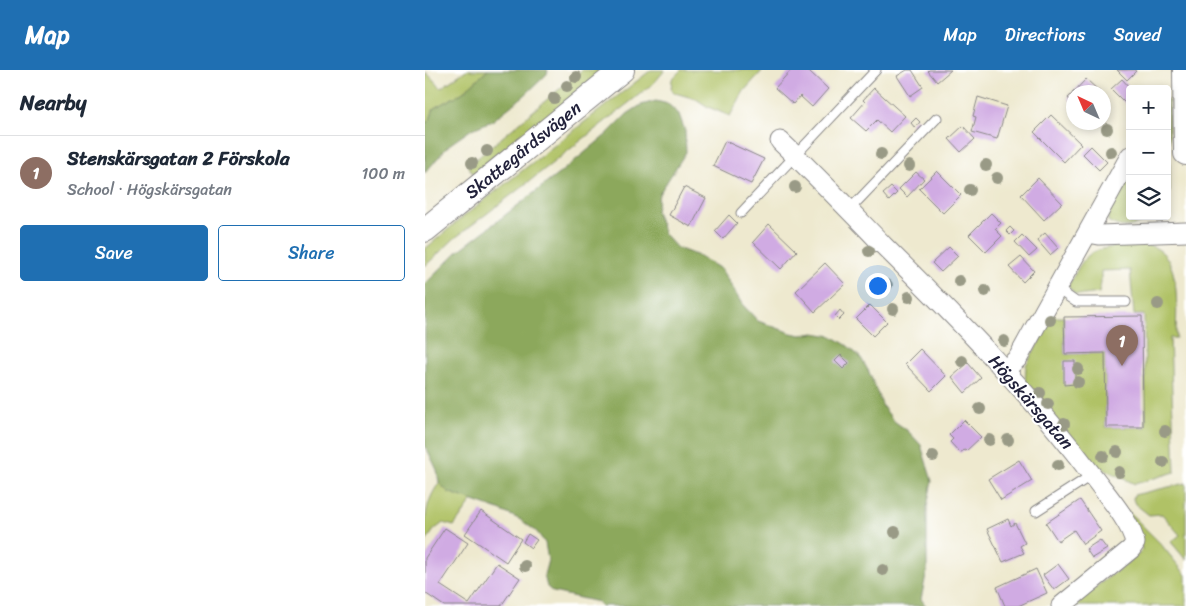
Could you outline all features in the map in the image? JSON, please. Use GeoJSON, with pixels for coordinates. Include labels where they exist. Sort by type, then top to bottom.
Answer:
{"type":"FeatureCollection","features":[{"type":"Feature","properties":{"kind":"street","name":"Skattegårdsvägen"},"geometry":{"type":"LineString","coordinates":[[425,230],[622,70]]}},
{"type":"Feature","properties":{"kind":"street"},"geometry":{"type":"LineString","coordinates":[[1185,70],[1186,153]]}},
{"type":"Feature","properties":{"kind":"street","name":"Högskärsgatan"},"geometry":{"type":"LineString","coordinates":[[780,142],[1005,370],[1092,475],[1128,527],[1135,543],[1066,604]]}},
{"type":"Feature","properties":{"kind":"street"},"geometry":{"type":"LineString","coordinates":[[1005,370],[1018,358],[1126,163]]}},
{"type":"Feature","properties":{"kind":"street"},"geometry":{"type":"LineString","coordinates":[[1088,233],[1099,235],[1186,232]]}},
{"type":"Feature","properties":{"kind":"lane"},"geometry":{"type":"LineString","coordinates":[[741,213],[876,70]]}},
{"type":"Feature","properties":{"kind":"lane"},"geometry":{"type":"LineString","coordinates":[[849,210],[937,118]]}},
{"type":"Feature","properties":{"kind":"lane"},"geometry":{"type":"LineString","coordinates":[[1056,288],[1076,302],[1126,302]]}},
{"type":"Feature","properties":{"kind":"lane"},"geometry":{"type":"LineString","coordinates":[[1036,512],[1092,475]]}},
{"type":"Feature","properties":{"kind":"green space"},"geometry":{"type":"Polygon","coordinates":[[[466,70],[488,70],[462,93],[434,108],[430,120],[425,123],[425,74],[427,73],[441,88],[466,70]]]}},
{"type":"Feature","properties":{"kind":"green space"},"geometry":{"type":"Polygon","coordinates":[[[488,70],[548,70],[547,74],[525,95],[492,121],[472,129],[449,145],[425,173],[425,123],[430,120],[434,108],[462,93],[488,70]]]}},
{"type":"Feature","properties":{"kind":"green space"},"geometry":{"type":"Polygon","coordinates":[[[582,70],[603,70],[524,137],[474,175],[468,166],[582,70]]]}},
{"type":"Feature","properties":{"kind":"green space"},"geometry":{"type":"Polygon","coordinates":[[[651,70],[665,70],[654,83],[455,238],[425,266],[425,249],[459,220],[651,70]]]}},
{"type":"Feature","properties":{"kind":"green space"},"geometry":{"type":"Polygon","coordinates":[[[681,70],[763,70],[744,91],[730,116],[708,107],[696,99],[675,93],[671,89],[672,79],[681,70]]]}},
{"type":"Feature","properties":{"kind":"green space"},"geometry":{"type":"Polygon","coordinates":[[[656,101],[668,104],[679,114],[685,131],[686,152],[659,194],[656,211],[664,234],[677,248],[699,256],[721,269],[742,304],[758,321],[791,333],[801,335],[814,333],[832,336],[848,346],[861,358],[869,372],[883,407],[894,421],[908,431],[921,445],[932,481],[927,507],[927,570],[921,599],[926,606],[601,606],[598,602],[553,592],[547,587],[544,575],[548,560],[545,543],[537,532],[521,520],[499,510],[448,492],[439,483],[437,470],[425,445],[425,284],[457,252],[561,172],[606,135],[627,114],[641,105],[656,101]]]}},
{"type":"Feature","properties":{"kind":"green space"},"geometry":{"type":"Polygon","coordinates":[[[1126,176],[1126,220],[1147,220],[1131,226],[1120,226],[1108,221],[1108,208],[1126,176]]]}},
{"type":"Feature","properties":{"kind":"green space"},"geometry":{"type":"Polygon","coordinates":[[[1147,245],[1161,251],[1173,272],[1177,300],[1176,338],[1170,338],[1175,472],[1135,484],[1091,463],[1025,384],[1026,365],[1053,317],[1064,317],[1065,354],[1105,353],[1106,427],[1146,427],[1144,315],[1134,315],[1130,270],[1101,271],[1099,293],[1074,294],[1068,286],[1082,262],[1092,253],[1120,246],[1147,245]]]}},
{"type":"Feature","properties":{"kind":"green space"},"geometry":{"type":"Polygon","coordinates":[[[439,483],[448,492],[473,500],[454,526],[443,523],[434,530],[425,543],[428,504],[439,483]]]}},
{"type":"Feature","properties":{"kind":"green space"},"geometry":{"type":"Polygon","coordinates":[[[1186,483],[1186,560],[1171,542],[1180,535],[1162,514],[1149,515],[1135,504],[1133,499],[1134,495],[1186,483]]]}},
{"type":"Feature","properties":{"kind":"green space"},"geometry":{"type":"Polygon","coordinates":[[[1128,511],[1160,543],[1186,575],[1186,606],[1076,606],[1093,589],[1138,555],[1142,549],[1128,511]]]}},
{"type":"Feature","properties":{"kind":"building"},"geometry":{"type":"Polygon","coordinates":[[[791,70],[808,70],[828,89],[812,107],[800,96],[793,104],[775,88],[791,70]]]}},
{"type":"Feature","properties":{"kind":"building"},"geometry":{"type":"Polygon","coordinates":[[[907,70],[912,70],[923,87],[910,96],[897,76],[907,70]]]}},
{"type":"Feature","properties":{"kind":"building"},"geometry":{"type":"Polygon","coordinates":[[[929,70],[951,70],[937,82],[929,70]]]}},
{"type":"Feature","properties":{"kind":"building"},"geometry":{"type":"Polygon","coordinates":[[[1117,70],[1134,70],[1136,71],[1127,80],[1117,70]]]}},
{"type":"Feature","properties":{"kind":"building"},"geometry":{"type":"Polygon","coordinates":[[[1086,79],[1092,85],[1080,85],[1086,79]]]}},
{"type":"Feature","properties":{"kind":"building"},"geometry":{"type":"Polygon","coordinates":[[[1122,79],[1127,85],[1126,104],[1111,89],[1122,79]]]}},
{"type":"Feature","properties":{"kind":"building"},"geometry":{"type":"Polygon","coordinates":[[[874,88],[905,116],[890,132],[877,120],[866,131],[851,118],[874,88]]]}},
{"type":"Feature","properties":{"kind":"building"},"geometry":{"type":"Polygon","coordinates":[[[978,97],[1007,106],[997,139],[972,132],[976,117],[973,116],[978,97]]]}},
{"type":"Feature","properties":{"kind":"building"},"geometry":{"type":"Polygon","coordinates":[[[1051,115],[1081,144],[1064,162],[1034,132],[1051,115]]]}},
{"type":"Feature","properties":{"kind":"building"},"geometry":{"type":"Polygon","coordinates":[[[916,118],[920,122],[915,128],[911,123],[916,118]]]}},
{"type":"Feature","properties":{"kind":"building"},"geometry":{"type":"Polygon","coordinates":[[[963,126],[975,139],[961,152],[949,139],[963,126]]]}},
{"type":"Feature","properties":{"kind":"building"},"geometry":{"type":"Polygon","coordinates":[[[725,141],[764,159],[751,184],[713,166],[725,141]]]}},
{"type":"Feature","properties":{"kind":"building"},"geometry":{"type":"Polygon","coordinates":[[[1091,146],[1107,162],[1099,170],[1083,154],[1091,146]]]}},
{"type":"Feature","properties":{"kind":"building"},"geometry":{"type":"Polygon","coordinates":[[[937,171],[961,195],[943,213],[919,189],[937,171]]]}},
{"type":"Feature","properties":{"kind":"building"},"geometry":{"type":"Polygon","coordinates":[[[916,172],[924,179],[907,197],[899,189],[916,172]]]}},
{"type":"Feature","properties":{"kind":"building"},"geometry":{"type":"Polygon","coordinates":[[[1038,178],[1062,203],[1044,220],[1021,195],[1038,178]]]}},
{"type":"Feature","properties":{"kind":"building"},"geometry":{"type":"Polygon","coordinates":[[[684,187],[706,198],[691,227],[669,215],[684,187]]]}},
{"type":"Feature","properties":{"kind":"building"},"geometry":{"type":"Polygon","coordinates":[[[891,187],[897,193],[889,201],[883,194],[891,187]]]}},
{"type":"Feature","properties":{"kind":"building"},"geometry":{"type":"Polygon","coordinates":[[[991,213],[1001,223],[995,229],[1002,236],[986,252],[969,235],[991,213]]]}},
{"type":"Feature","properties":{"kind":"building"},"geometry":{"type":"Polygon","coordinates":[[[729,215],[737,223],[723,239],[715,231],[729,215]]]}},
{"type":"Feature","properties":{"kind":"building"},"geometry":{"type":"Polygon","coordinates":[[[769,224],[797,251],[781,269],[753,242],[769,224]]]}},
{"type":"Feature","properties":{"kind":"building"},"geometry":{"type":"Polygon","coordinates":[[[1010,227],[1014,231],[1010,235],[1006,231],[1010,227]]]}},
{"type":"Feature","properties":{"kind":"building"},"geometry":{"type":"Polygon","coordinates":[[[1045,233],[1058,248],[1050,255],[1037,240],[1045,233]]]}},
{"type":"Feature","properties":{"kind":"building"},"geometry":{"type":"Polygon","coordinates":[[[1022,235],[1037,250],[1029,257],[1015,242],[1022,235]]]}},
{"type":"Feature","properties":{"kind":"building"},"geometry":{"type":"Polygon","coordinates":[[[949,247],[958,256],[941,272],[932,263],[949,247]]]}},
{"type":"Feature","properties":{"kind":"building"},"geometry":{"type":"Polygon","coordinates":[[[1021,257],[1034,271],[1023,282],[1009,267],[1021,257]]]}},
{"type":"Feature","properties":{"kind":"building"},"geometry":{"type":"Polygon","coordinates":[[[825,263],[845,284],[815,312],[796,291],[825,263]]]}},
{"type":"Feature","properties":{"kind":"building"},"geometry":{"type":"Polygon","coordinates":[[[870,305],[887,322],[873,336],[856,319],[870,305]]]}},
{"type":"Feature","properties":{"kind":"building"},"geometry":{"type":"Polygon","coordinates":[[[840,310],[844,315],[839,320],[835,316],[840,310]]]}},
{"type":"Feature","properties":{"kind":"building"},"geometry":{"type":"Polygon","coordinates":[[[1142,316],[1143,427],[1106,427],[1105,353],[1065,354],[1064,317],[1142,316]]]}},
{"type":"Feature","properties":{"kind":"building"},"geometry":{"type":"Polygon","coordinates":[[[920,349],[946,376],[931,391],[905,364],[920,349]]]}},
{"type":"Feature","properties":{"kind":"building"},"geometry":{"type":"Polygon","coordinates":[[[841,355],[849,363],[843,369],[835,361],[841,355]]]}},
{"type":"Feature","properties":{"kind":"building"},"geometry":{"type":"Polygon","coordinates":[[[1064,361],[1075,361],[1075,384],[1064,385],[1064,361]]]}},
{"type":"Feature","properties":{"kind":"building"},"geometry":{"type":"Polygon","coordinates":[[[968,363],[981,378],[965,393],[952,377],[968,363]]]}},
{"type":"Feature","properties":{"kind":"building"},"geometry":{"type":"Polygon","coordinates":[[[964,420],[981,437],[966,451],[964,450],[960,453],[950,442],[953,439],[949,435],[964,420]]]}},
{"type":"Feature","properties":{"kind":"building"},"geometry":{"type":"Polygon","coordinates":[[[1019,460],[1032,481],[1001,500],[988,479],[1019,460]]]}},
{"type":"Feature","properties":{"kind":"building"},"geometry":{"type":"Polygon","coordinates":[[[1080,500],[1101,531],[1083,544],[1074,530],[1058,541],[1046,523],[1080,500]]]}},
{"type":"Feature","properties":{"kind":"building"},"geometry":{"type":"Polygon","coordinates":[[[481,511],[521,539],[506,562],[465,534],[481,511]]]}},
{"type":"Feature","properties":{"kind":"building"},"geometry":{"type":"Polygon","coordinates":[[[1008,519],[1011,526],[1015,523],[1025,543],[1020,546],[1024,553],[1003,562],[987,529],[1008,519]]]}},
{"type":"Feature","properties":{"kind":"building"},"geometry":{"type":"Polygon","coordinates":[[[445,528],[468,543],[440,585],[469,604],[497,563],[520,578],[501,606],[444,606],[425,593],[425,558],[445,528]]]}},
{"type":"Feature","properties":{"kind":"building"},"geometry":{"type":"Polygon","coordinates":[[[528,534],[537,540],[531,548],[523,542],[528,534]]]}},
{"type":"Feature","properties":{"kind":"building"},"geometry":{"type":"Polygon","coordinates":[[[1100,540],[1107,549],[1092,558],[1086,549],[1100,540]]]}},
{"type":"Feature","properties":{"kind":"building"},"geometry":{"type":"Polygon","coordinates":[[[1058,564],[1069,579],[1054,590],[1043,575],[1058,564]]]}},
{"type":"Feature","properties":{"kind":"building"},"geometry":{"type":"Polygon","coordinates":[[[1036,569],[1047,593],[1018,606],[1005,606],[997,587],[1036,569]]]}},
{"type":"Feature","properties":{"kind":"place","name":"Stenskärsgatan 2 Förskola"},"geometry":{"type":"Point","coordinates":[1122,366]}}]}
